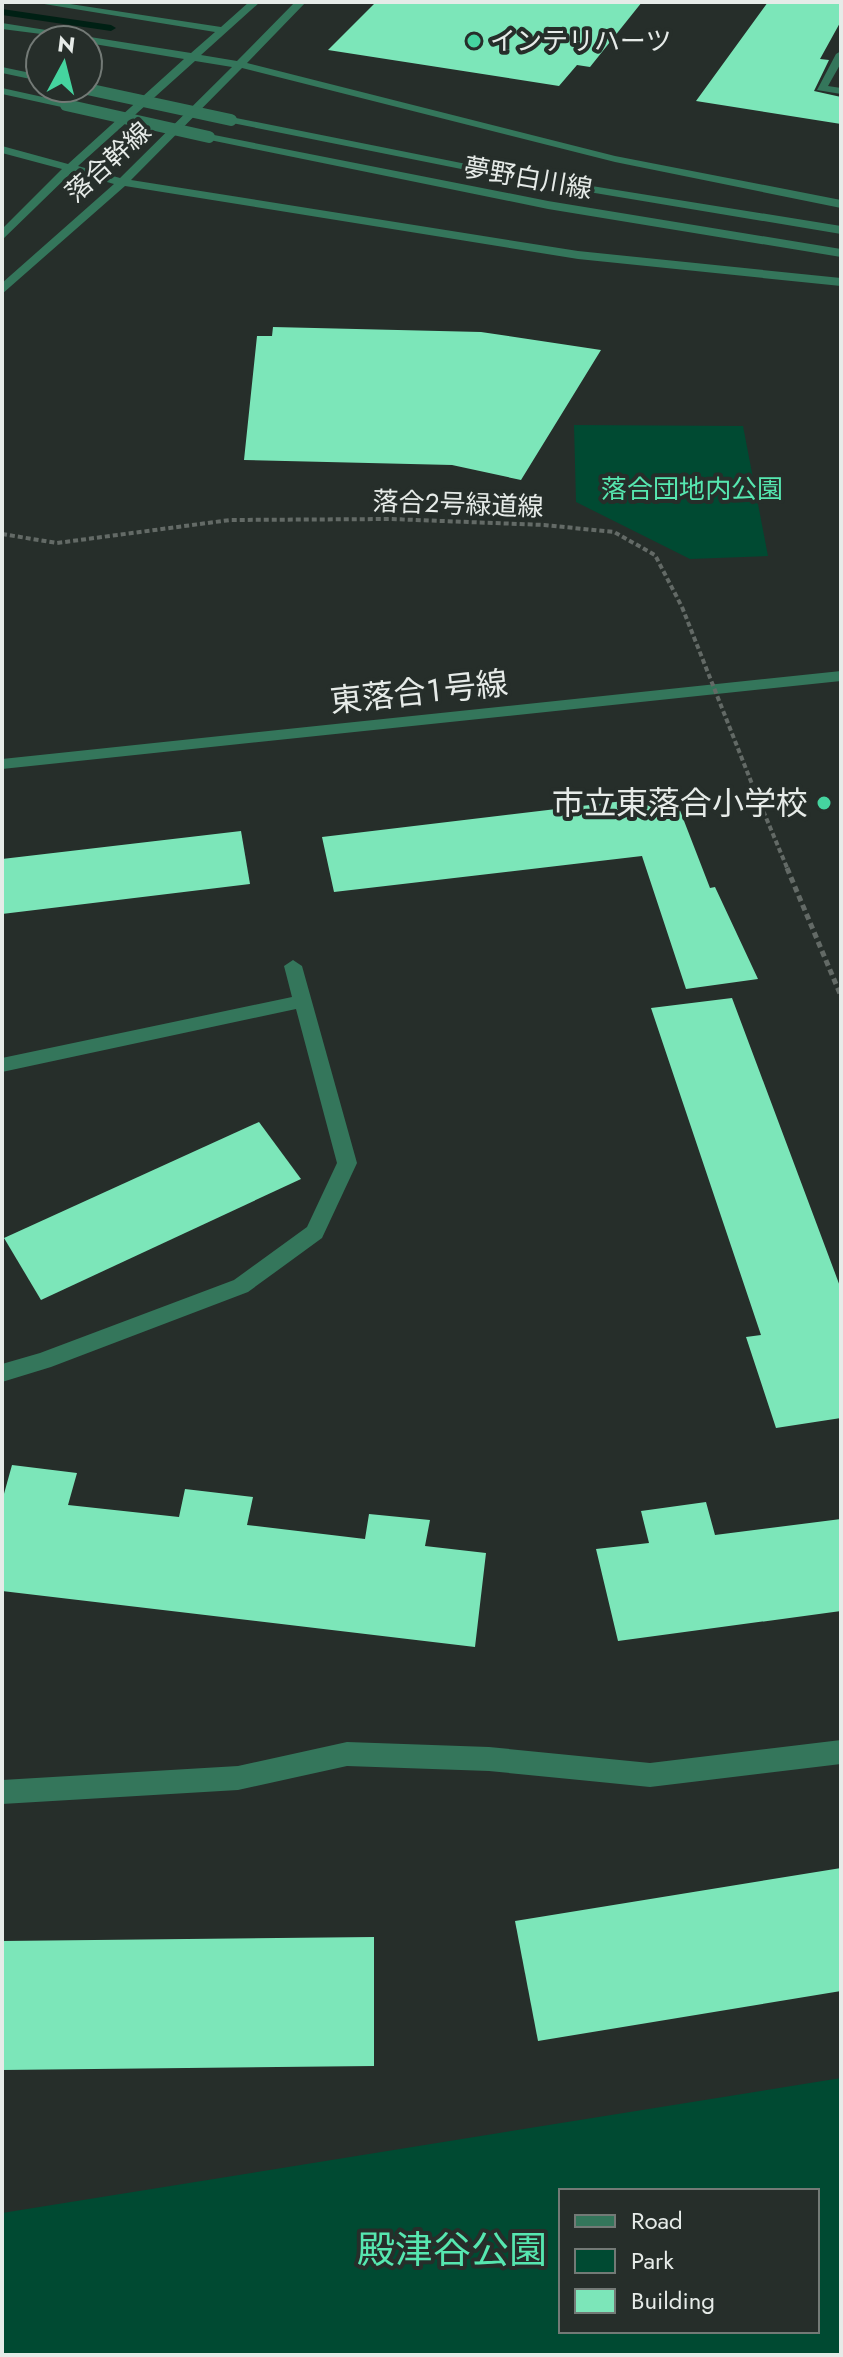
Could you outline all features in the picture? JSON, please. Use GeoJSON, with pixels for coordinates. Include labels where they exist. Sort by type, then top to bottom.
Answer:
{"type":"FeatureCollection","features":[{"type":"Feature","properties":{"kind":"street"},"geometry":{"type":"LineString","coordinates":[[37,2],[222,30]]}},
{"type":"Feature","properties":{"kind":"street","name":"落合幹線"},"geometry":{"type":"LineString","coordinates":[[2,236],[193,55],[255,2]]}},
{"type":"Feature","properties":{"kind":"street","name":"落合幹線"},"geometry":{"type":"LineString","coordinates":[[2,290],[121,182],[242,65],[301,2]]}},
{"type":"Feature","properties":{"kind":"street"},"geometry":{"type":"LineString","coordinates":[[2,26],[242,65],[615,159],[841,204]]}},
{"type":"Feature","properties":{"kind":"street"},"geometry":{"type":"LineString","coordinates":[[841,54],[821,88],[841,91]]}},
{"type":"Feature","properties":{"kind":"street"},"geometry":{"type":"LineString","coordinates":[[2,70],[24,75]]}},
{"type":"Feature","properties":{"kind":"street","name":"夢野白川線"},"geometry":{"type":"LineString","coordinates":[[2,91],[209,137],[548,205],[841,253]]}},
{"type":"Feature","properties":{"kind":"street","name":"夢野白川線"},"geometry":{"type":"LineString","coordinates":[[104,92],[525,179],[841,230]]}},
{"type":"Feature","properties":{"kind":"street"},"geometry":{"type":"LineString","coordinates":[[2,149],[121,182],[578,255],[841,282]]}},
{"type":"Feature","properties":{"kind":"street","name":"東落合１号線"},"geometry":{"type":"LineString","coordinates":[[2,764],[841,676]]}},
{"type":"Feature","properties":{"kind":"street"},"geometry":{"type":"LineString","coordinates":[[2,1373],[43,1361],[241,1286],[315,1232],[347,1163],[293,966]]}},
{"type":"Feature","properties":{"kind":"street"},"geometry":{"type":"LineString","coordinates":[[2,1065],[303,1001]]}},
{"type":"Feature","properties":{"kind":"street"},"geometry":{"type":"LineString","coordinates":[[2,1792],[238,1778],[347,1754],[489,1759],[650,1775],[841,1752]]}},
{"type":"Feature","properties":{"kind":"path","name":"落合２号緑道線"},"geometry":{"type":"LineString","coordinates":[[2,534],[57,543],[230,520],[362,519],[614,532],[655,555],[682,607],[841,996]]}},
{"type":"Feature","properties":{"kind":"green space","name":"落合団地内公園"},"geometry":{"type":"Polygon","coordinates":[[[574,425],[743,426],[768,556],[690,559],[576,502],[574,425]]]}},
{"type":"Feature","properties":{"kind":"green space","name":"殿津谷公園"},"geometry":{"type":"Polygon","coordinates":[[[841,2078],[841,2355],[2,2355],[2,2213],[841,2078]]]}},
{"type":"Feature","properties":{"kind":"building","name":"インテリハーツ"},"geometry":{"type":"Polygon","coordinates":[[[376,2],[642,2],[590,67],[577,65],[559,86],[328,50],[376,2]]]}},
{"type":"Feature","properties":{"kind":"building"},"geometry":{"type":"Polygon","coordinates":[[[768,2],[841,2],[841,21],[820,59],[829,60],[814,91],[841,97],[841,124],[696,101],[768,2]]]}},
{"type":"Feature","properties":{"kind":"building"},"geometry":{"type":"Polygon","coordinates":[[[273,327],[481,332],[601,350],[521,480],[452,465],[244,460],[257,336],[272,336],[273,327]]]}},
{"type":"Feature","properties":{"kind":"building"},"geometry":{"type":"Polygon","coordinates":[[[674,795],[710,888],[715,887],[758,979],[686,989],[642,856],[334,892],[322,837],[674,795]]]}},
{"type":"Feature","properties":{"kind":"building"},"geometry":{"type":"Polygon","coordinates":[[[241,831],[250,884],[2,914],[2,859],[241,831]]]}},
{"type":"Feature","properties":{"kind":"building"},"geometry":{"type":"Polygon","coordinates":[[[732,998],[841,1289],[841,1418],[776,1428],[746,1337],[761,1335],[651,1008],[732,998]]]}},
{"type":"Feature","properties":{"kind":"building"},"geometry":{"type":"Polygon","coordinates":[[[259,1122],[301,1179],[41,1300],[4,1238],[259,1122]]]}},
{"type":"Feature","properties":{"kind":"building"},"geometry":{"type":"Polygon","coordinates":[[[12,1465],[77,1473],[68,1505],[179,1517],[185,1489],[253,1497],[247,1525],[365,1539],[369,1514],[430,1520],[425,1546],[486,1553],[475,1647],[2,1591],[2,1501],[12,1465]]]}},
{"type":"Feature","properties":{"kind":"building"},"geometry":{"type":"Polygon","coordinates":[[[706,1502],[715,1535],[841,1519],[841,1611],[618,1641],[596,1549],[649,1543],[641,1511],[706,1502]]]}},
{"type":"Feature","properties":{"kind":"building"},"geometry":{"type":"Polygon","coordinates":[[[841,1868],[841,1991],[538,2041],[515,1921],[841,1868]]]}},
{"type":"Feature","properties":{"kind":"building"},"geometry":{"type":"Polygon","coordinates":[[[374,1937],[374,2066],[2,2070],[2,1941],[374,1937]]]}},
{"type":"Feature","properties":{"kind":"waterway"},"geometry":{"type":"LineString","coordinates":[[2,12],[111,28]]}},
{"type":"Feature","properties":{"kind":"place","name":"インテリハーツ"},"geometry":{"type":"Point","coordinates":[474,41]}},
{"type":"Feature","properties":{"kind":"place","name":"市立東落合小学校"},"geometry":{"type":"Point","coordinates":[824,803]}}]}
